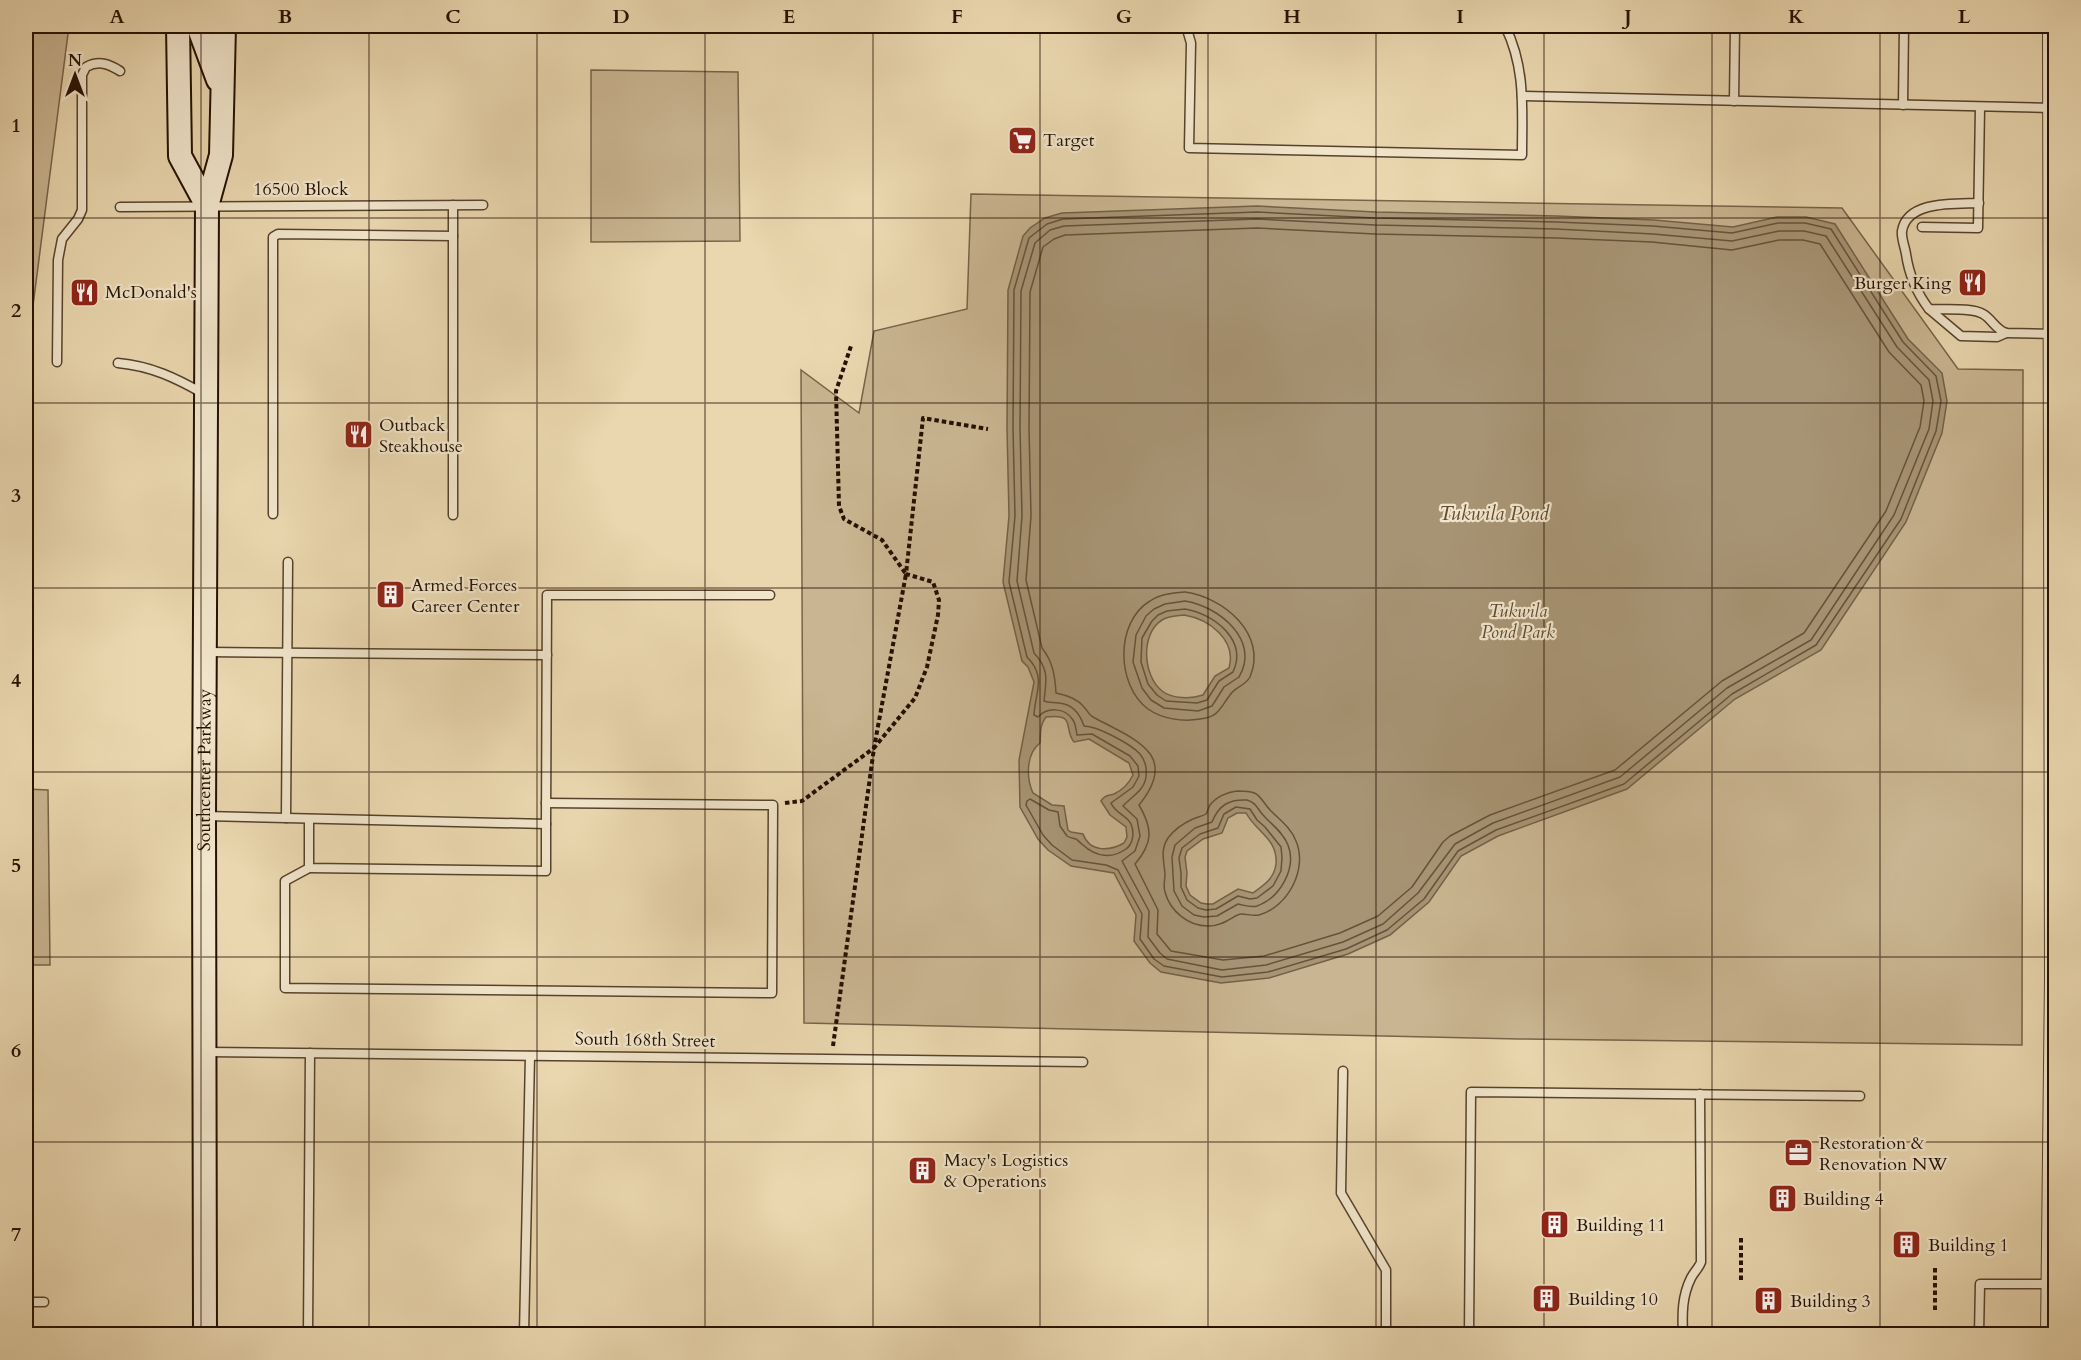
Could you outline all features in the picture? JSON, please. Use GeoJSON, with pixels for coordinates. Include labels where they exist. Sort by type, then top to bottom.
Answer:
{"type":"FeatureCollection","features":[{"type":"Feature","properties":{"kind":"main road","name":"Southcenter Parkway"},"geometry":{"type":"LineString","coordinates":[[178,26],[180,156],[207,206]]}},
{"type":"Feature","properties":{"kind":"main road"},"geometry":{"type":"LineString","coordinates":[[198,26],[222,92]]}},
{"type":"Feature","properties":{"kind":"main road","name":"Southcenter Parkway"},"geometry":{"type":"LineString","coordinates":[[205,1335],[204,816],[207,206],[221,155],[224,26]]}},
{"type":"Feature","properties":{"kind":"street"},"geometry":{"type":"LineString","coordinates":[[2050,1335],[2054,1253],[2055,1099],[2053,26]]}},
{"type":"Feature","properties":{"kind":"lane"},"geometry":{"type":"LineString","coordinates":[[1186,26],[1191,43],[1190,148],[1522,155],[1522,96],[1518,54],[1506,26]]}},
{"type":"Feature","properties":{"kind":"lane"},"geometry":{"type":"LineString","coordinates":[[1734,101],[1735,26]]}},
{"type":"Feature","properties":{"kind":"lane"},"geometry":{"type":"LineString","coordinates":[[1903,105],[1904,26]]}},
{"type":"Feature","properties":{"kind":"lane"},"geometry":{"type":"LineString","coordinates":[[57,362],[58,260],[62,239],[78,219],[82,210],[82,75],[86,67],[101,63],[110,64],[120,71]]}},
{"type":"Feature","properties":{"kind":"lane"},"geometry":{"type":"LineString","coordinates":[[1522,96],[2052,108]]}},
{"type":"Feature","properties":{"kind":"lane"},"geometry":{"type":"LineString","coordinates":[[1922,227],[1978,228],[1980,107]]}},
{"type":"Feature","properties":{"kind":"lane"},"geometry":{"type":"LineString","coordinates":[[1979,203],[1934,204],[1906,220],[1902,232],[1909,276],[1929,309],[1961,336],[1997,337],[2006,333]]}},
{"type":"Feature","properties":{"kind":"lane"},"geometry":{"type":"LineString","coordinates":[[453,205],[453,516]]}},
{"type":"Feature","properties":{"kind":"lane","name":"16500 Block"},"geometry":{"type":"LineString","coordinates":[[120,207],[483,205]]}},
{"type":"Feature","properties":{"kind":"lane"},"geometry":{"type":"LineString","coordinates":[[273,514],[273,237],[278,234],[453,236]]}},
{"type":"Feature","properties":{"kind":"lane"},"geometry":{"type":"LineString","coordinates":[[1929,309],[1977,311],[1985,315],[2000,331],[2006,333],[2053,334]]}},
{"type":"Feature","properties":{"kind":"lane"},"geometry":{"type":"LineString","coordinates":[[118,363],[153,369],[176,378],[207,396]]}},
{"type":"Feature","properties":{"kind":"lane"},"geometry":{"type":"LineString","coordinates":[[286,818],[288,562]]}},
{"type":"Feature","properties":{"kind":"lane"},"geometry":{"type":"LineString","coordinates":[[546,803],[773,805],[772,993],[285,988],[285,881],[309,868],[546,871],[546,803],[547,595],[770,595]]}},
{"type":"Feature","properties":{"kind":"lane"},"geometry":{"type":"LineString","coordinates":[[205,652],[547,655]]}},
{"type":"Feature","properties":{"kind":"lane"},"geometry":{"type":"LineString","coordinates":[[204,816],[546,824]]}},
{"type":"Feature","properties":{"kind":"lane"},"geometry":{"type":"LineString","coordinates":[[309,819],[309,868]]}},
{"type":"Feature","properties":{"kind":"lane","name":"South 168th Street"},"geometry":{"type":"LineString","coordinates":[[206,1052],[1083,1062]]}},
{"type":"Feature","properties":{"kind":"lane"},"geometry":{"type":"LineString","coordinates":[[308,1335],[310,1053]]}},
{"type":"Feature","properties":{"kind":"lane"},"geometry":{"type":"LineString","coordinates":[[524,1335],[530,1056]]}},
{"type":"Feature","properties":{"kind":"lane"},"geometry":{"type":"LineString","coordinates":[[1343,1071],[1341,1193],[1386,1270],[1386,1335]]}},
{"type":"Feature","properties":{"kind":"lane"},"geometry":{"type":"LineString","coordinates":[[1469,1335],[1471,1092],[1860,1096]]}},
{"type":"Feature","properties":{"kind":"lane"},"geometry":{"type":"LineString","coordinates":[[1683,1335],[1684,1294],[1701,1262],[1700,1094]]}},
{"type":"Feature","properties":{"kind":"lane"},"geometry":{"type":"LineString","coordinates":[[1979,1335],[1980,1284],[2051,1284]]}},
{"type":"Feature","properties":{"kind":"lane"},"geometry":{"type":"LineString","coordinates":[[26,1302],[44,1302]]}},
{"type":"Feature","properties":{"kind":"path"},"geometry":{"type":"LineString","coordinates":[[773,805],[802,801],[874,748],[915,698],[934,641],[939,600],[933,582],[906,574],[882,540],[844,519],[838,506],[836,391],[851,345]]}},
{"type":"Feature","properties":{"kind":"path"},"geometry":{"type":"LineString","coordinates":[[831,1059],[874,748],[906,574],[923,418],[988,429]]}},
{"type":"Feature","properties":{"kind":"path"},"geometry":{"type":"LineString","coordinates":[[1741,1236],[1741,1280]]}},
{"type":"Feature","properties":{"kind":"path"},"geometry":{"type":"LineString","coordinates":[[1935,1265],[1935,1310]]}},
{"type":"Feature","properties":{"kind":"green space"},"geometry":{"type":"Polygon","coordinates":[[[26,26],[69,26],[26,360],[26,26]]]}},
{"type":"Feature","properties":{"kind":"green space"},"geometry":{"type":"Polygon","coordinates":[[[591,70],[738,72],[740,241],[591,242],[591,70]]]}},
{"type":"Feature","properties":{"kind":"green space","name":"Tukwila Pond Park"},"geometry":{"type":"Polygon","coordinates":[[[971,194],[1842,208],[1958,369],[2023,370],[2022,1045],[1519,1039],[804,1023],[801,370],[859,413],[874,331],[967,309],[971,194]]]}},
{"type":"Feature","properties":{"kind":"green space"},"geometry":{"type":"Polygon","coordinates":[[[26,789],[48,790],[50,965],[26,965],[26,789]]]}},
{"type":"Feature","properties":{"kind":"water","name":"Tukwila Pond"},"geometry":{"type":"Polygon","coordinates":[[[1257,206],[1376,212],[1654,220],[1733,227],[1777,217],[1806,217],[1835,224],[1908,339],[1942,373],[1947,401],[1942,433],[1906,522],[1821,650],[1735,699],[1627,789],[1498,836],[1461,856],[1429,902],[1390,935],[1348,954],[1269,978],[1221,983],[1161,972],[1150,963],[1134,941],[1136,915],[1114,873],[1071,866],[1048,850],[1038,839],[1020,807],[1019,760],[1034,682],[1028,667],[1022,661],[1003,582],[1009,516],[1008,290],[1023,236],[1045,218],[1062,213],[1257,206]],[[1184,615],[1164,619],[1155,626],[1147,645],[1148,666],[1156,684],[1166,694],[1176,697],[1193,697],[1203,695],[1215,676],[1229,668],[1229,648],[1219,632],[1211,626],[1184,615]],[[1046,717],[1042,723],[1040,743],[1032,753],[1028,773],[1033,793],[1052,805],[1064,806],[1068,830],[1083,834],[1090,845],[1107,849],[1124,843],[1127,837],[1126,827],[1110,815],[1101,801],[1130,781],[1133,775],[1129,763],[1089,739],[1074,742],[1068,723],[1062,717],[1046,717]],[[1237,813],[1228,818],[1222,833],[1203,839],[1187,851],[1185,857],[1186,886],[1190,895],[1201,903],[1213,904],[1238,889],[1253,893],[1268,881],[1275,869],[1274,848],[1246,813],[1237,813]]]}},
{"type":"Feature","properties":{"kind":"cycle path"},"geometry":{"type":"LineString","coordinates":[[2051,1334],[2055,978],[2053,26]]}},
{"type":"Feature","properties":{"kind":"place","name":"Target"},"geometry":{"type":"Point","coordinates":[1022,140]}},
{"type":"Feature","properties":{"kind":"place","name":"Burger King"},"geometry":{"type":"Point","coordinates":[1972,283]}},
{"type":"Feature","properties":{"kind":"place","name":"McDonald's"},"geometry":{"type":"Point","coordinates":[84,292]}},
{"type":"Feature","properties":{"kind":"place","name":"Outback Steakhouse"},"geometry":{"type":"Point","coordinates":[358,435]}},
{"type":"Feature","properties":{"kind":"place","name":"Armed Forces Career Center"},"geometry":{"type":"Point","coordinates":[390,595]}},
{"type":"Feature","properties":{"kind":"place","name":"Restoration & Renovation NW"},"geometry":{"type":"Point","coordinates":[1798,1153]}},
{"type":"Feature","properties":{"kind":"place","name":"Macy's Logistics & Operations"},"geometry":{"type":"Point","coordinates":[923,1170]}},
{"type":"Feature","properties":{"kind":"place","name":"Building 4"},"geometry":{"type":"Point","coordinates":[1782,1199]}},
{"type":"Feature","properties":{"kind":"place","name":"Building 11"},"geometry":{"type":"Point","coordinates":[1555,1225]}},
{"type":"Feature","properties":{"kind":"place","name":"Building 1"},"geometry":{"type":"Point","coordinates":[1907,1245]}},
{"type":"Feature","properties":{"kind":"place","name":"Building 10"},"geometry":{"type":"Point","coordinates":[1547,1299]}},
{"type":"Feature","properties":{"kind":"place","name":"Building 3"},"geometry":{"type":"Point","coordinates":[1769,1301]}}]}
